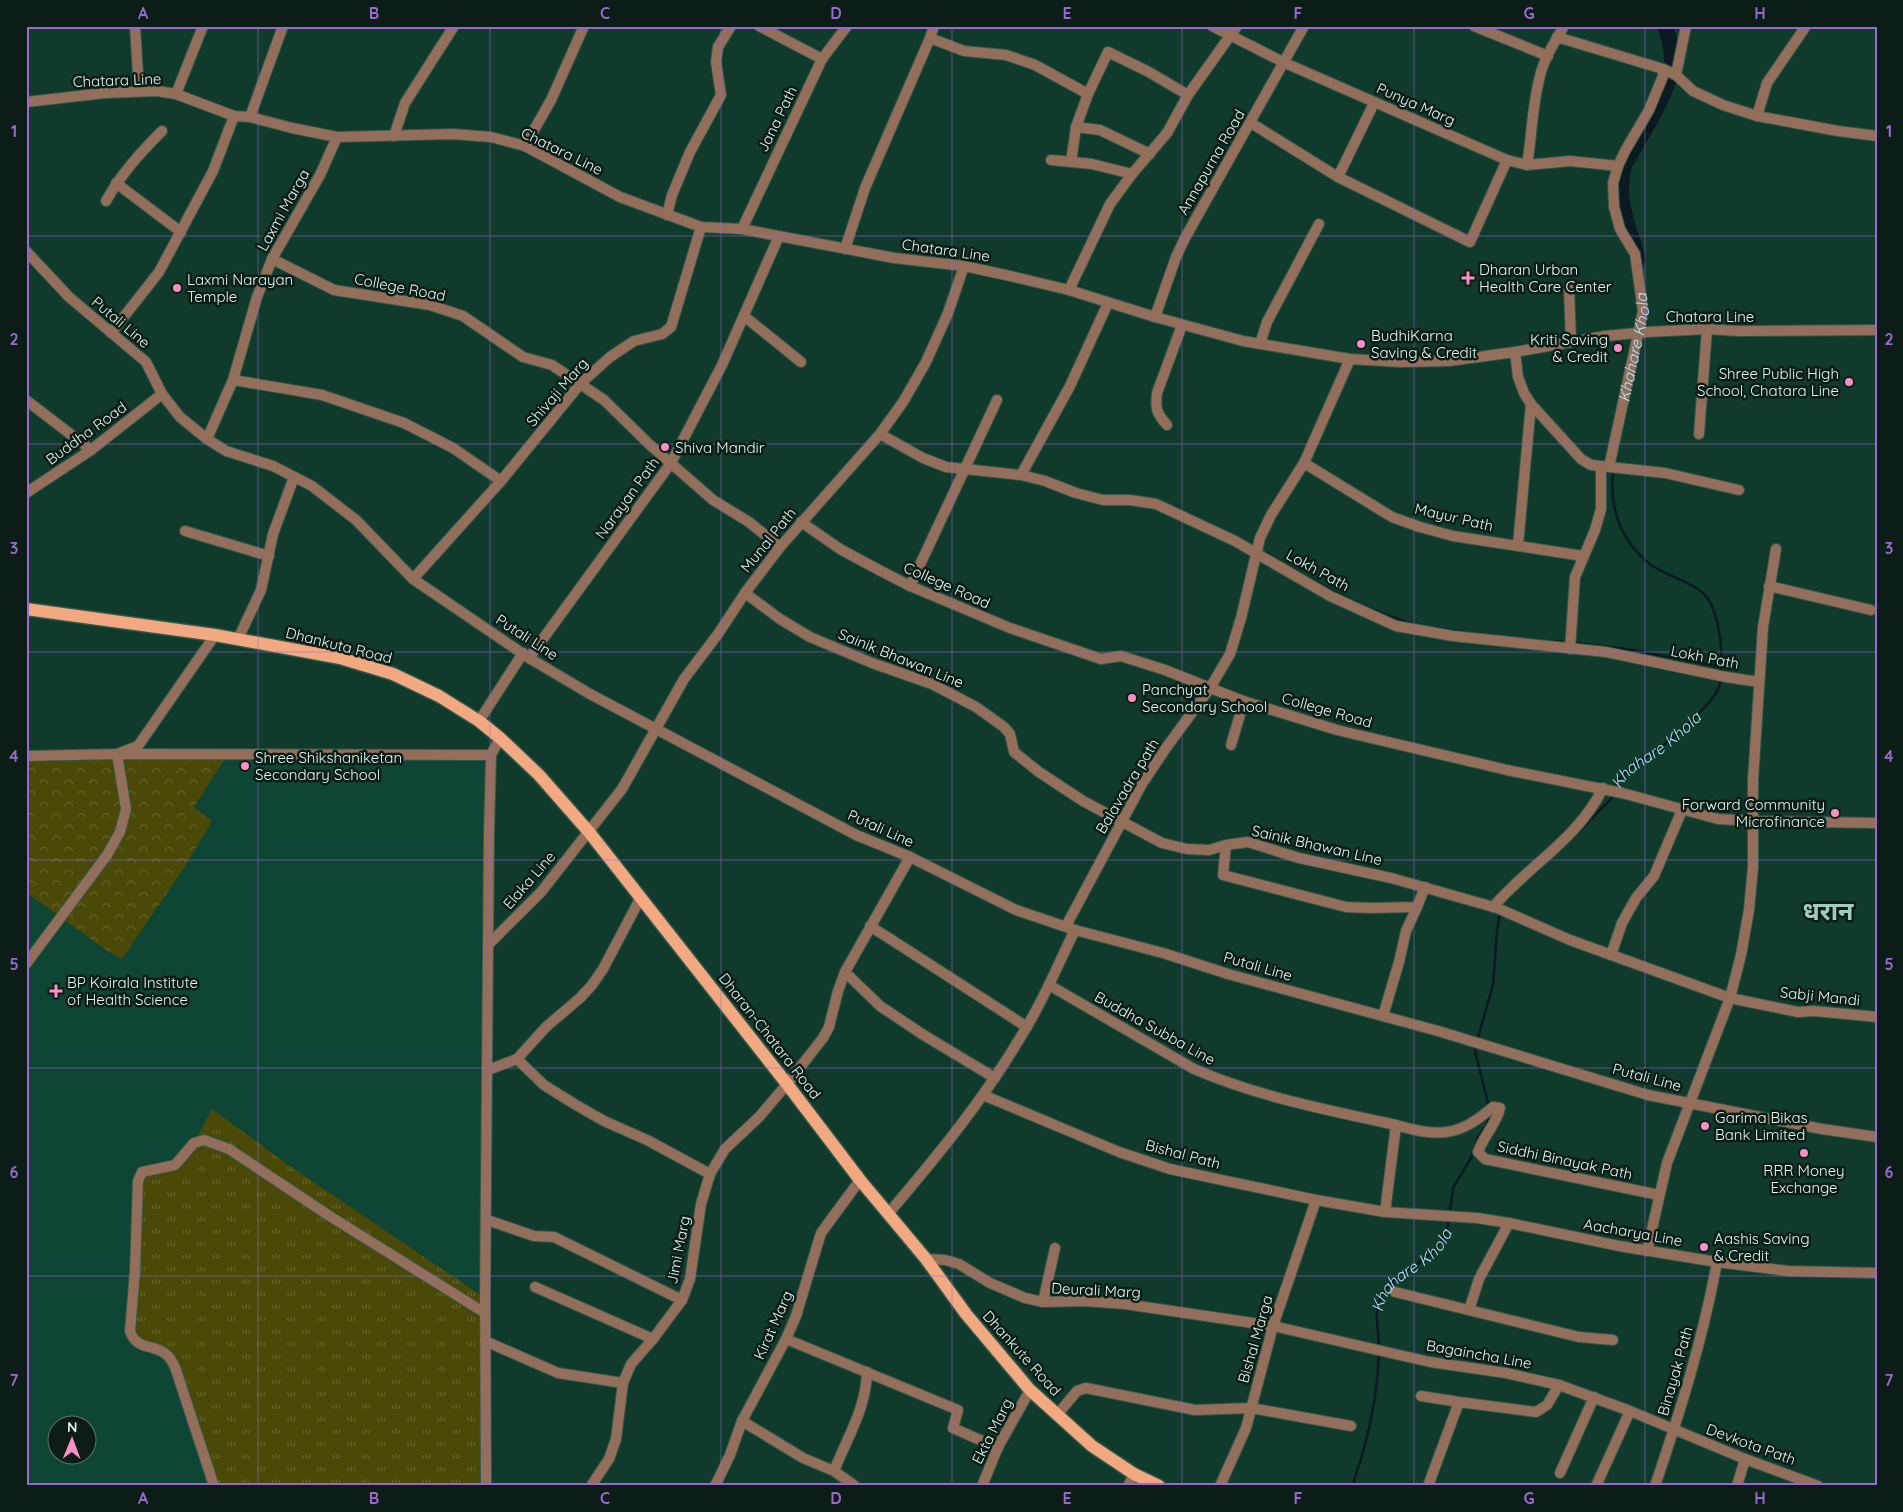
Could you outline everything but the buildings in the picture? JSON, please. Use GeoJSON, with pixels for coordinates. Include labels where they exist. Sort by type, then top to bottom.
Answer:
{"type":"FeatureCollection","features":[{"type":"Feature","properties":{"kind":"main road","name":"Dhankuta Road"},"geometry":{"type":"LineString","coordinates":[[26,609],[238,638],[340,658],[392,674],[439,696],[479,721],[539,775],[589,832]]}},
{"type":"Feature","properties":{"kind":"main road","name":"Dharan-Chatara Road"},"geometry":{"type":"LineString","coordinates":[[589,832],[860,1180],[926,1259]]}},
{"type":"Feature","properties":{"kind":"main road","name":"Dhankute Road"},"geometry":{"type":"LineString","coordinates":[[926,1259],[966,1314],[1030,1390],[1092,1446],[1134,1474],[1158,1486]]}},
{"type":"Feature","properties":{"kind":"street"},"geometry":{"type":"LineString","coordinates":[[135,26],[139,91]]}},
{"type":"Feature","properties":{"kind":"street"},"geometry":{"type":"LineString","coordinates":[[176,94],[203,26]]}},
{"type":"Feature","properties":{"kind":"street"},"geometry":{"type":"LineString","coordinates":[[250,118],[283,26]]}},
{"type":"Feature","properties":{"kind":"street"},"geometry":{"type":"LineString","coordinates":[[394,136],[405,103],[454,26]]}},
{"type":"Feature","properties":{"kind":"street"},"geometry":{"type":"LineString","coordinates":[[525,146],[551,100],[584,26]]}},
{"type":"Feature","properties":{"kind":"street"},"geometry":{"type":"LineString","coordinates":[[667,216],[672,195],[690,152],[721,94],[716,62],[718,47],[731,26]]}},
{"type":"Feature","properties":{"kind":"street"},"geometry":{"type":"LineString","coordinates":[[759,26],[822,59]]}},
{"type":"Feature","properties":{"kind":"street","name":"Jana Path"},"geometry":{"type":"LineString","coordinates":[[742,229],[822,59],[847,26]]}},
{"type":"Feature","properties":{"kind":"street"},"geometry":{"type":"LineString","coordinates":[[845,249],[865,188],[934,26]]}},
{"type":"Feature","properties":{"kind":"street","name":"Punya Marg"},"geometry":{"type":"LineString","coordinates":[[1212,26],[1285,63],[1507,160],[1527,165],[1570,161],[1618,166]]}},
{"type":"Feature","properties":{"kind":"street"},"geometry":{"type":"LineString","coordinates":[[1069,290],[1110,204],[1132,174],[1167,134],[1188,95],[1237,26]]}},
{"type":"Feature","properties":{"kind":"street","name":"Annapurna Road"},"geometry":{"type":"LineString","coordinates":[[1155,317],[1176,257],[1185,238],[1285,63],[1304,26]]}},
{"type":"Feature","properties":{"kind":"street"},"geometry":{"type":"LineString","coordinates":[[1474,26],[1548,56]]}},
{"type":"Feature","properties":{"kind":"street"},"geometry":{"type":"LineString","coordinates":[[1527,165],[1540,74],[1564,26]]}},
{"type":"Feature","properties":{"kind":"street"},"geometry":{"type":"LineString","coordinates":[[1570,648],[1575,577],[1595,530],[1601,509],[1609,467],[1642,332],[1643,311],[1635,254],[1620,229],[1614,207],[1614,183],[1618,166],[1649,110],[1663,76],[1669,72],[1686,26]]}},
{"type":"Feature","properties":{"kind":"street"},"geometry":{"type":"LineString","coordinates":[[1757,116],[1767,84],[1806,26]]}},
{"type":"Feature","properties":{"kind":"street"},"geometry":{"type":"LineString","coordinates":[[1557,37],[1669,72],[1693,91],[1723,105],[1757,116],[1877,136]]}},
{"type":"Feature","properties":{"kind":"street"},"geometry":{"type":"LineString","coordinates":[[930,38],[964,51],[1006,56],[1035,64],[1088,94]]}},
{"type":"Feature","properties":{"kind":"street"},"geometry":{"type":"LineString","coordinates":[[1071,162],[1076,127],[1088,94],[1108,52],[1147,71],[1188,95]]}},
{"type":"Feature","properties":{"kind":"street","name":"Chatara Line"},"geometry":{"type":"LineString","coordinates":[[26,102],[87,94],[139,91],[176,94],[234,116],[337,137],[454,134],[491,137],[525,146],[620,196],[667,216],[701,227],[742,229],[894,258],[964,266],[1069,290],[1182,325],[1260,344],[1350,359],[1401,362],[1448,361],[1642,332],[1707,329],[1738,331],[1877,330]]}},
{"type":"Feature","properties":{"kind":"street"},"geometry":{"type":"LineString","coordinates":[[1338,176],[1374,102]]}},
{"type":"Feature","properties":{"kind":"street"},"geometry":{"type":"LineString","coordinates":[[111,333],[159,272],[213,171],[234,116]]}},
{"type":"Feature","properties":{"kind":"street"},"geometry":{"type":"LineString","coordinates":[[1251,122],[1338,176],[1470,242],[1507,160]]}},
{"type":"Feature","properties":{"kind":"street"},"geometry":{"type":"LineString","coordinates":[[1076,127],[1100,130],[1150,154]]}},
{"type":"Feature","properties":{"kind":"street"},"geometry":{"type":"LineString","coordinates":[[106,201],[136,156],[162,131]]}},
{"type":"Feature","properties":{"kind":"street","name":"Laxmi Marga"},"geometry":{"type":"LineString","coordinates":[[207,439],[233,380],[257,297],[272,258],[320,175],[337,137]]}},
{"type":"Feature","properties":{"kind":"street"},"geometry":{"type":"LineString","coordinates":[[1051,160],[1092,164],[1132,174]]}},
{"type":"Feature","properties":{"kind":"street"},"geometry":{"type":"LineString","coordinates":[[116,184],[181,232]]}},
{"type":"Feature","properties":{"kind":"street"},"geometry":{"type":"LineString","coordinates":[[1260,344],[1267,322],[1319,224]]}},
{"type":"Feature","properties":{"kind":"street","name":"Shivaji Marg"},"geometry":{"type":"LineString","coordinates":[[413,579],[501,481],[581,383],[610,357],[634,341],[662,334],[671,327],[701,227]]}},
{"type":"Feature","properties":{"kind":"street","name":"Narayan Path"},"geometry":{"type":"LineString","coordinates":[[479,721],[526,655],[671,463],[722,365],[779,236]]}},
{"type":"Feature","properties":{"kind":"street","name":"Putali Line"},"geometry":{"type":"LineString","coordinates":[[26,251],[69,298],[146,362],[162,394],[180,417],[207,439],[226,452],[273,466],[312,486],[356,520],[413,579],[526,655],[590,694],[856,835],[910,857],[1016,910],[1071,928],[1163,953],[1228,974],[1471,1040],[1613,1085],[1690,1104],[1822,1129],[1877,1137]]}},
{"type":"Feature","properties":{"kind":"street","name":"College Road"},"geometry":{"type":"LineString","coordinates":[[272,258],[334,290],[430,305],[463,316],[523,356],[552,365],[604,400],[650,445],[712,500],[750,522],[780,547]]}},
{"type":"Feature","properties":{"kind":"street","name":"Munal Path"},"geometry":{"type":"LineString","coordinates":[[589,832],[622,789],[684,679],[718,634],[745,593],[801,522],[880,434],[903,402],[926,362],[948,313],[964,266]]}},
{"type":"Feature","properties":{"kind":"street"},"geometry":{"type":"LineString","coordinates":[[1569,289],[1571,342]]}},
{"type":"Feature","properties":{"kind":"street"},"geometry":{"type":"LineString","coordinates":[[1021,475],[1070,386],[1108,303]]}},
{"type":"Feature","properties":{"kind":"street"},"geometry":{"type":"LineString","coordinates":[[744,316],[802,362]]}},
{"type":"Feature","properties":{"kind":"street"},"geometry":{"type":"LineString","coordinates":[[1167,425],[1158,416],[1157,393],[1182,325]]}},
{"type":"Feature","properties":{"kind":"street"},"geometry":{"type":"LineString","coordinates":[[1699,434],[1707,329]]}},
{"type":"Feature","properties":{"kind":"street"},"geometry":{"type":"LineString","coordinates":[[1515,352],[1518,377],[1530,404],[1581,460],[1591,465],[1666,473],[1739,490]]}},
{"type":"Feature","properties":{"kind":"street","name":"Balavadra path"},"geometry":{"type":"LineString","coordinates":[[888,1214],[950,1141],[984,1095],[1027,1027],[1049,985],[1071,928],[1121,822],[1142,784],[1210,688],[1230,654],[1241,618],[1256,552],[1271,516],[1304,463],[1350,359]]}},
{"type":"Feature","properties":{"kind":"street"},"geometry":{"type":"LineString","coordinates":[[233,380],[322,395],[404,423],[453,448],[501,481]]}},
{"type":"Feature","properties":{"kind":"street","name":"Buddha Road"},"geometry":{"type":"LineString","coordinates":[[26,493],[91,450],[162,394]]}},
{"type":"Feature","properties":{"kind":"street"},"geometry":{"type":"LineString","coordinates":[[26,400],[91,450]]}},
{"type":"Feature","properties":{"kind":"street"},"geometry":{"type":"LineString","coordinates":[[910,586],[997,400]]}},
{"type":"Feature","properties":{"kind":"street"},"geometry":{"type":"LineString","coordinates":[[1518,545],[1530,404]]}},
{"type":"Feature","properties":{"kind":"street","name":"Lokh Path"},"geometry":{"type":"LineString","coordinates":[[880,434],[923,458],[946,467],[1021,475],[1102,500],[1130,500],[1156,504],[1256,552],[1330,596],[1396,626],[1453,636],[1606,652],[1721,676],[1760,682]]}},
{"type":"Feature","properties":{"kind":"street","name":"Mayur Path"},"geometry":{"type":"LineString","coordinates":[[1304,463],[1392,517],[1420,527],[1454,536],[1583,556]]}},
{"type":"Feature","properties":{"kind":"street"},"geometry":{"type":"LineString","coordinates":[[238,638],[262,590],[273,534],[294,477]]}},
{"type":"Feature","properties":{"kind":"street","name":"College Road"},"geometry":{"type":"LineString","coordinates":[[801,522],[840,549],[910,586],[1041,640],[1101,659],[1121,656],[1165,670],[1244,701],[1337,730],[1507,770],[1622,792],[1718,819],[1877,823]]}},
{"type":"Feature","properties":{"kind":"street"},"geometry":{"type":"LineString","coordinates":[[185,531],[268,556]]}},
{"type":"Feature","properties":{"kind":"street"},"geometry":{"type":"LineString","coordinates":[[1647,1251],[1667,1163],[1730,998],[1742,955],[1750,910],[1754,821],[1753,780],[1763,627],[1776,550]]}},
{"type":"Feature","properties":{"kind":"street"},"geometry":{"type":"LineString","coordinates":[[1769,586],[1871,610]]}},
{"type":"Feature","properties":{"kind":"street","name":"Sainik Bhawan Line"},"geometry":{"type":"LineString","coordinates":[[745,593],[780,619],[810,637],[872,663],[932,684],[976,706],[1004,727],[1010,734],[1014,752],[1039,772],[1083,801],[1162,843],[1187,850],[1208,850],[1248,842],[1299,858],[1358,870],[1425,887],[1499,909],[1611,955],[1730,998]]}},
{"type":"Feature","properties":{"kind":"street"},"geometry":{"type":"LineString","coordinates":[[117,754],[138,746],[215,635]]}},
{"type":"Feature","properties":{"kind":"street"},"geometry":{"type":"LineString","coordinates":[[1232,745],[1244,701]]}},
{"type":"Feature","properties":{"kind":"street"},"geometry":{"type":"LineString","coordinates":[[486,1486],[485,1314],[489,833],[491,755],[500,738]]}},
{"type":"Feature","properties":{"kind":"street"},"geometry":{"type":"LineString","coordinates":[[26,964],[107,855],[120,832],[126,809],[117,754]]}},
{"type":"Feature","properties":{"kind":"street"},"geometry":{"type":"LineString","coordinates":[[26,756],[117,754],[491,755]]}},
{"type":"Feature","properties":{"kind":"street"},"geometry":{"type":"LineString","coordinates":[[1499,909],[1521,877],[1567,838],[1594,806],[1605,789]]}},
{"type":"Feature","properties":{"kind":"street"},"geometry":{"type":"LineString","coordinates":[[1611,955],[1622,923],[1636,898],[1654,876],[1682,810]]}},
{"type":"Feature","properties":{"kind":"street","name":"Elaka Line"},"geometry":{"type":"LineString","coordinates":[[488,945],[541,892],[589,832]]}},
{"type":"Feature","properties":{"kind":"street"},"geometry":{"type":"LineString","coordinates":[[1226,845],[1223,875],[1346,907],[1417,907]]}},
{"type":"Feature","properties":{"kind":"street","name":"Jimi Marg"},"geometry":{"type":"LineString","coordinates":[[591,1486],[609,1459],[616,1439],[623,1383],[631,1364],[653,1339],[682,1300],[690,1279],[702,1204],[710,1174],[725,1149],[760,1116],[823,1038],[829,1026],[845,972],[910,857]]}},
{"type":"Feature","properties":{"kind":"street"},"geometry":{"type":"LineString","coordinates":[[1383,1016],[1400,962],[1406,931],[1425,887]]}},
{"type":"Feature","properties":{"kind":"street"},"geometry":{"type":"LineString","coordinates":[[488,1070],[517,1059],[546,1027],[580,998],[592,985],[603,969],[641,897]]}},
{"type":"Feature","properties":{"kind":"street"},"geometry":{"type":"LineString","coordinates":[[870,926],[1027,1027]]}},
{"type":"Feature","properties":{"kind":"street"},"geometry":{"type":"LineString","coordinates":[[845,972],[880,1006],[995,1078]]}},
{"type":"Feature","properties":{"kind":"street","name":"Buddha Subba Line"},"geometry":{"type":"LineString","coordinates":[[1049,985],[1194,1069],[1210,1076],[1294,1103],[1396,1125]]}},
{"type":"Feature","properties":{"kind":"street","name":"Sabji Mandi"},"geometry":{"type":"LineString","coordinates":[[1730,998],[1798,1012],[1814,1011],[1877,1017]]}},
{"type":"Feature","properties":{"kind":"street"},"geometry":{"type":"LineString","coordinates":[[517,1059],[544,1085],[604,1122],[647,1140],[710,1174]]}},
{"type":"Feature","properties":{"kind":"street","name":"Bishal Path"},"geometry":{"type":"LineString","coordinates":[[984,1095],[1119,1152],[1170,1169],[1316,1200],[1385,1212]]}},
{"type":"Feature","properties":{"kind":"street","name":"Siddhi Binayak Path"},"geometry":{"type":"LineString","coordinates":[[1396,1125],[1420,1132],[1448,1132],[1466,1126],[1493,1108],[1500,1108],[1499,1114],[1478,1152],[1485,1159],[1659,1195]]}},
{"type":"Feature","properties":{"kind":"street"},"geometry":{"type":"LineString","coordinates":[[1385,1212],[1396,1125]]}},
{"type":"Feature","properties":{"kind":"street"},"geometry":{"type":"LineString","coordinates":[[214,1486],[175,1366],[168,1356],[160,1351],[139,1344],[132,1338],[130,1331],[135,1271],[138,1181],[142,1172],[175,1165],[194,1143],[204,1140],[219,1144],[485,1314]]}},
{"type":"Feature","properties":{"kind":"street","name":"Kirat Marg"},"geometry":{"type":"LineString","coordinates":[[715,1486],[730,1455],[742,1421],[786,1339],[804,1292],[821,1234],[860,1180]]}},
{"type":"Feature","properties":{"kind":"street","name":"Bishal Marga"},"geometry":{"type":"LineString","coordinates":[[1220,1486],[1246,1428],[1273,1326],[1316,1200]]}},
{"type":"Feature","properties":{"kind":"street","name":"Aacharya Line"},"geometry":{"type":"LineString","coordinates":[[1385,1212],[1509,1223],[1647,1251],[1788,1271],[1877,1273]]}},
{"type":"Feature","properties":{"kind":"street"},"geometry":{"type":"LineString","coordinates":[[487,1220],[534,1236],[554,1237],[682,1300]]}},
{"type":"Feature","properties":{"kind":"street"},"geometry":{"type":"LineString","coordinates":[[1469,1310],[1479,1279],[1509,1223]]}},
{"type":"Feature","properties":{"kind":"street"},"geometry":{"type":"LineString","coordinates":[[1043,1302],[1055,1248]]}},
{"type":"Feature","properties":{"kind":"street","name":"Deurali Marg"},"geometry":{"type":"LineString","coordinates":[[926,1259],[945,1260],[959,1264],[990,1283],[1024,1298],[1043,1302],[1125,1304],[1273,1326]]}},
{"type":"Feature","properties":{"kind":"street","name":"Binayak Path"},"geometry":{"type":"LineString","coordinates":[[1655,1486],[1689,1382],[1709,1304],[1717,1262]]}},
{"type":"Feature","properties":{"kind":"street"},"geometry":{"type":"LineString","coordinates":[[535,1287],[653,1339]]}},
{"type":"Feature","properties":{"kind":"street"},"geometry":{"type":"LineString","coordinates":[[1395,1292],[1579,1338],[1613,1340]]}},
{"type":"Feature","properties":{"kind":"street","name":"Bagaincha Line"},"geometry":{"type":"LineString","coordinates":[[1273,1326],[1430,1362],[1506,1373],[1559,1385],[1630,1411],[1674,1430]]}},
{"type":"Feature","properties":{"kind":"street"},"geometry":{"type":"LineString","coordinates":[[786,1339],[958,1410],[953,1428],[998,1448]]}},
{"type":"Feature","properties":{"kind":"street"},"geometry":{"type":"LineString","coordinates":[[485,1341],[558,1373],[623,1383]]}},
{"type":"Feature","properties":{"kind":"street"},"geometry":{"type":"LineString","coordinates":[[834,1471],[861,1410],[867,1389],[867,1372]]}},
{"type":"Feature","properties":{"kind":"street"},"geometry":{"type":"LineString","coordinates":[[1421,1396],[1536,1412],[1547,1405],[1559,1385]]}},
{"type":"Feature","properties":{"kind":"street"},"geometry":{"type":"LineString","coordinates":[[1058,1415],[1077,1391],[1086,1388],[1195,1410],[1251,1408],[1351,1426]]}},
{"type":"Feature","properties":{"kind":"street","name":"Ekta Marg"},"geometry":{"type":"LineString","coordinates":[[982,1486],[998,1448],[1030,1390]]}},
{"type":"Feature","properties":{"kind":"street"},"geometry":{"type":"LineString","coordinates":[[1560,1473],[1594,1397]]}},
{"type":"Feature","properties":{"kind":"street"},"geometry":{"type":"LineString","coordinates":[[1428,1486],[1459,1402]]}},
{"type":"Feature","properties":{"kind":"street"},"geometry":{"type":"LineString","coordinates":[[1596,1486],[1630,1411]]}},
{"type":"Feature","properties":{"kind":"street"},"geometry":{"type":"LineString","coordinates":[[742,1421],[803,1458],[834,1471],[855,1486]]}},
{"type":"Feature","properties":{"kind":"street","name":"Devkota Path"},"geometry":{"type":"LineString","coordinates":[[1674,1430],[1802,1482],[1818,1486]]}},
{"type":"Feature","properties":{"kind":"street"},"geometry":{"type":"LineString","coordinates":[[1737,1486],[1745,1459]]}},
{"type":"Feature","properties":{"kind":"street"},"geometry":{"type":"LineString","coordinates":[[1128,1486],[1134,1474]]}},
{"type":"Feature","properties":{"kind":"shaded area"},"geometry":{"type":"Polygon","coordinates":[[[228,754],[491,755],[485,1298],[287,1164],[168,1356],[214,1486],[26,1486],[26,892],[103,948],[212,822],[194,808],[228,754]]]}},
{"type":"Feature","properties":{"kind":"green space"},"geometry":{"type":"Polygon","coordinates":[[[228,754],[194,807],[212,821],[184,868],[122,959],[103,948],[26,892],[26,756],[228,754]]]}},
{"type":"Feature","properties":{"kind":"green space"},"geometry":{"type":"Polygon","coordinates":[[[212,1109],[287,1164],[485,1298],[486,1486],[214,1486],[168,1356],[132,1338],[142,1172],[175,1165],[194,1143],[212,1109]]]}},
{"type":"Feature","properties":{"kind":"waterway","name":"Khahare Khola"},"geometry":{"type":"LineString","coordinates":[[1638,259],[1624,213],[1621,190],[1622,178],[1624,165],[1653,116],[1670,76],[1672,55],[1665,26]]}},
{"type":"Feature","properties":{"kind":"waterway","name":"Khahare Khola"},"geometry":{"type":"LineString","coordinates":[[1613,471],[1612,485],[1615,511],[1619,523],[1632,546],[1651,565],[1697,588],[1708,599],[1719,630],[1721,672]]}},
{"type":"Feature","properties":{"kind":"waterway"},"geometry":{"type":"LineString","coordinates":[[1267,553],[1339,594],[1396,619],[1416,625]]}},
{"type":"Feature","properties":{"kind":"waterway"},"geometry":{"type":"LineString","coordinates":[[1436,628],[1478,634]]}},
{"type":"Feature","properties":{"kind":"waterway"},"geometry":{"type":"LineString","coordinates":[[1550,641],[1563,642]]}},
{"type":"Feature","properties":{"kind":"waterway"},"geometry":{"type":"LineString","coordinates":[[1575,643],[1627,649],[1722,667]]}},
{"type":"Feature","properties":{"kind":"waterway","name":"Khahare Khola"},"geometry":{"type":"LineString","coordinates":[[1614,789],[1626,771],[1657,750],[1697,716],[1717,691],[1721,678]]}},
{"type":"Feature","properties":{"kind":"waterway","name":"Khahare Khola"},"geometry":{"type":"LineString","coordinates":[[1571,839],[1611,799],[1613,794]]}},
{"type":"Feature","properties":{"kind":"waterway","name":"Khahare Khola"},"geometry":{"type":"LineString","coordinates":[[1477,1041],[1493,985],[1500,912]]}},
{"type":"Feature","properties":{"kind":"waterway","name":"Khahare Khola"},"geometry":{"type":"LineString","coordinates":[[1476,1046],[1475,1051],[1489,1107]]}},
{"type":"Feature","properties":{"kind":"waterway","name":"Khahare Khola"},"geometry":{"type":"LineString","coordinates":[[1450,1212],[1453,1188],[1471,1158],[1478,1137],[1487,1125],[1489,1114]]}},
{"type":"Feature","properties":{"kind":"waterway","name":"Khahare Khola"},"geometry":{"type":"LineString","coordinates":[[1379,1347],[1377,1309],[1381,1297],[1397,1277],[1429,1255],[1438,1246],[1445,1234],[1449,1218]]}},
{"type":"Feature","properties":{"kind":"waterway","name":"Khahare Khola"},"geometry":{"type":"LineString","coordinates":[[1353,1486],[1372,1415],[1379,1353]]}},
{"type":"Feature","properties":{"kind":"place","name":"Dharan Urban Health Care Center"},"geometry":{"type":"Point","coordinates":[1468,278]}},
{"type":"Feature","properties":{"kind":"place","name":"Laxmi Narayan Temple"},"geometry":{"type":"Point","coordinates":[177,288]}},
{"type":"Feature","properties":{"kind":"place","name":"BudhiKarna Saving & Credit"},"geometry":{"type":"Point","coordinates":[1361,344]}},
{"type":"Feature","properties":{"kind":"place","name":"Kriti Saving & Credit"},"geometry":{"type":"Point","coordinates":[1618,348]}},
{"type":"Feature","properties":{"kind":"place","name":"Shree Public High School, Chatara Line"},"geometry":{"type":"Point","coordinates":[1849,382]}},
{"type":"Feature","properties":{"kind":"place","name":"Shiva Mandir"},"geometry":{"type":"Point","coordinates":[665,447]}},
{"type":"Feature","properties":{"kind":"place","name":"Panchyat Secondary School"},"geometry":{"type":"Point","coordinates":[1132,698]}},
{"type":"Feature","properties":{"kind":"place","name":"Shree Shikshaniketan Secondary School"},"geometry":{"type":"Point","coordinates":[245,766]}},
{"type":"Feature","properties":{"kind":"place","name":"Forward Community Microfinance"},"geometry":{"type":"Point","coordinates":[1835,813]}},
{"type":"Feature","properties":{"kind":"place","name":"BP Koirala Institute of Health Science"},"geometry":{"type":"Point","coordinates":[56,991]}},
{"type":"Feature","properties":{"kind":"place","name":"Garima Bikas Bank Limited"},"geometry":{"type":"Point","coordinates":[1705,1126]}},
{"type":"Feature","properties":{"kind":"place","name":"RRR Money Exchange"},"geometry":{"type":"Point","coordinates":[1804,1153]}},
{"type":"Feature","properties":{"kind":"place","name":"Aashis Saving & Credit"},"geometry":{"type":"Point","coordinates":[1704,1247]}},
{"type":"Feature","properties":{"kind":"district","name":"धरान"},"geometry":{"type":"Point","coordinates":[1828,910]}}]}
